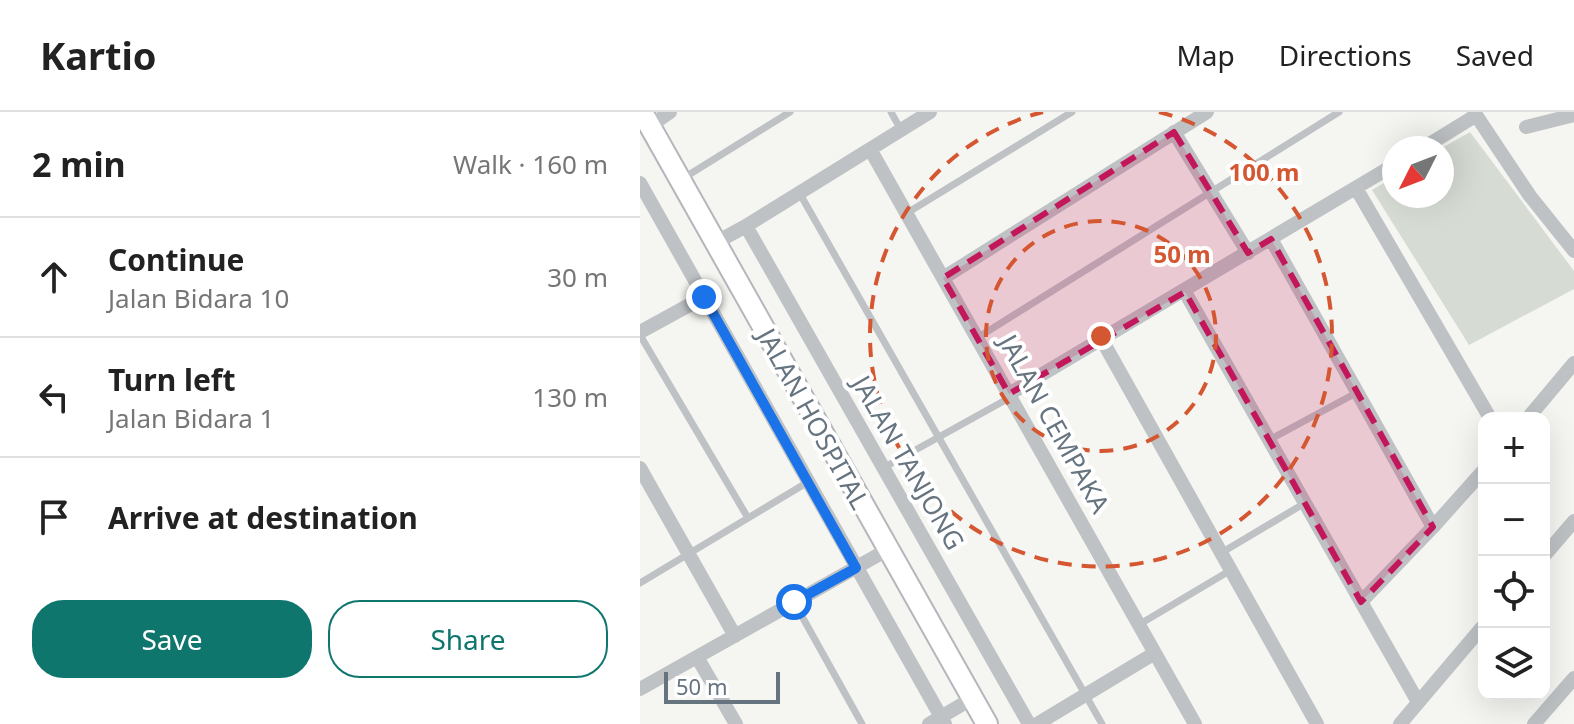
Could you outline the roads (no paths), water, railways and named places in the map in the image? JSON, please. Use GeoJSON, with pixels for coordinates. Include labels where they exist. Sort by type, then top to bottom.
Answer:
{"type":"FeatureCollection","features":[{"type":"Feature","properties":{"kind":"street"},"geometry":{"type":"LineString","coordinates":[[646,119],[670,112]]}},
{"type":"Feature","properties":{"kind":"street"},"geometry":{"type":"LineString","coordinates":[[715,243],[930,112]]}},
{"type":"Feature","properties":{"kind":"street"},"geometry":{"type":"LineString","coordinates":[[943,278],[1179,123],[1207,112]]}},
{"type":"Feature","properties":{"kind":"street"},"geometry":{"type":"LineString","coordinates":[[1441,136],[1475,114],[1530,196],[1574,251]]}},
{"type":"Feature","properties":{"kind":"street"},"geometry":{"type":"LineString","coordinates":[[1526,127],[1574,115]]}},
{"type":"Feature","properties":{"kind":"street","name":"JALAN HOSPITAL"},"geometry":{"type":"LineString","coordinates":[[646,119],[987,724]]}},
{"type":"Feature","properties":{"kind":"street"},"geometry":{"type":"LineString","coordinates":[[1179,123],[1212,193],[1248,253]]}},
{"type":"Feature","properties":{"kind":"street","name":"JALAN CEMPAKA"},"geometry":{"type":"LineString","coordinates":[[870,149],[1195,724]]}},
{"type":"Feature","properties":{"kind":"street"},"geometry":{"type":"LineString","coordinates":[[1010,395],[1382,172]]}},
{"type":"Feature","properties":{"kind":"street"},"geometry":{"type":"LineString","coordinates":[[640,183],[856,568],[938,722],[973,698]]}},
{"type":"Feature","properties":{"kind":"street"},"geometry":{"type":"LineString","coordinates":[[1356,188],[1487,412]]}},
{"type":"Feature","properties":{"kind":"street","name":"JALAN TANJONG"},"geometry":{"type":"LineString","coordinates":[[746,226],[1029,724]]}},
{"type":"Feature","properties":{"kind":"street"},"geometry":{"type":"LineString","coordinates":[[1271,239],[1433,527]]}},
{"type":"Feature","properties":{"kind":"street"},"geometry":{"type":"LineString","coordinates":[[1185,292],[1418,702]]}},
{"type":"Feature","properties":{"kind":"street"},"geometry":{"type":"LineString","coordinates":[[640,333],[704,297]]}},
{"type":"Feature","properties":{"kind":"street"},"geometry":{"type":"LineString","coordinates":[[1102,340],[1317,724]]}},
{"type":"Feature","properties":{"kind":"street"},"geometry":{"type":"LineString","coordinates":[[1533,412],[1574,363]]}},
{"type":"Feature","properties":{"kind":"street"},"geometry":{"type":"LineString","coordinates":[[640,468],[647,496],[689,555],[735,636]]}},
{"type":"Feature","properties":{"kind":"street"},"geometry":{"type":"LineString","coordinates":[[1361,602],[1478,477]]}},
{"type":"Feature","properties":{"kind":"street"},"geometry":{"type":"LineString","coordinates":[[1550,549],[1574,521]]}},
{"type":"Feature","properties":{"kind":"street"},"geometry":{"type":"LineString","coordinates":[[640,689],[887,550]]}},
{"type":"Feature","properties":{"kind":"street"},"geometry":{"type":"LineString","coordinates":[[1400,724],[1481,628]]}},
{"type":"Feature","properties":{"kind":"street"},"geometry":{"type":"LineString","coordinates":[[1037,724],[1155,653]]}},
{"type":"Feature","properties":{"kind":"street"},"geometry":{"type":"LineString","coordinates":[[697,657],[736,724]]}},
{"type":"Feature","properties":{"kind":"street"},"geometry":{"type":"LineString","coordinates":[[1534,724],[1574,678]]}},
{"type":"Feature","properties":{"kind":"lane"},"geometry":{"type":"LineString","coordinates":[[680,180],[790,112]]}},
{"type":"Feature","properties":{"kind":"lane"},"geometry":{"type":"LineString","coordinates":[[891,112],[901,130]]}},
{"type":"Feature","properties":{"kind":"lane"},"geometry":{"type":"LineString","coordinates":[[907,213],[1072,112]]}},
{"type":"Feature","properties":{"kind":"lane"},"geometry":{"type":"LineString","coordinates":[[977,338],[1339,112]]}},
{"type":"Feature","properties":{"kind":"lane"},"geometry":{"type":"LineString","coordinates":[[799,192],[1102,724]]}},
{"type":"Feature","properties":{"kind":"lane"},"geometry":{"type":"LineString","coordinates":[[640,333],[748,518]]}},
{"type":"Feature","properties":{"kind":"lane"},"geometry":{"type":"LineString","coordinates":[[1269,440],[1358,392]]}},
{"type":"Feature","properties":{"kind":"lane"},"geometry":{"type":"LineString","coordinates":[[883,468],[1010,395]]}},
{"type":"Feature","properties":{"kind":"lane"},"geometry":{"type":"LineString","coordinates":[[640,583],[808,482]]}},
{"type":"Feature","properties":{"kind":"lane"},"geometry":{"type":"LineString","coordinates":[[1221,553],[1305,503]]}},
{"type":"Feature","properties":{"kind":"lane"},"geometry":{"type":"LineString","coordinates":[[1139,625],[1231,570]]}},
{"type":"Feature","properties":{"kind":"lane"},"geometry":{"type":"LineString","coordinates":[[794,602],[862,724]]}}]}
